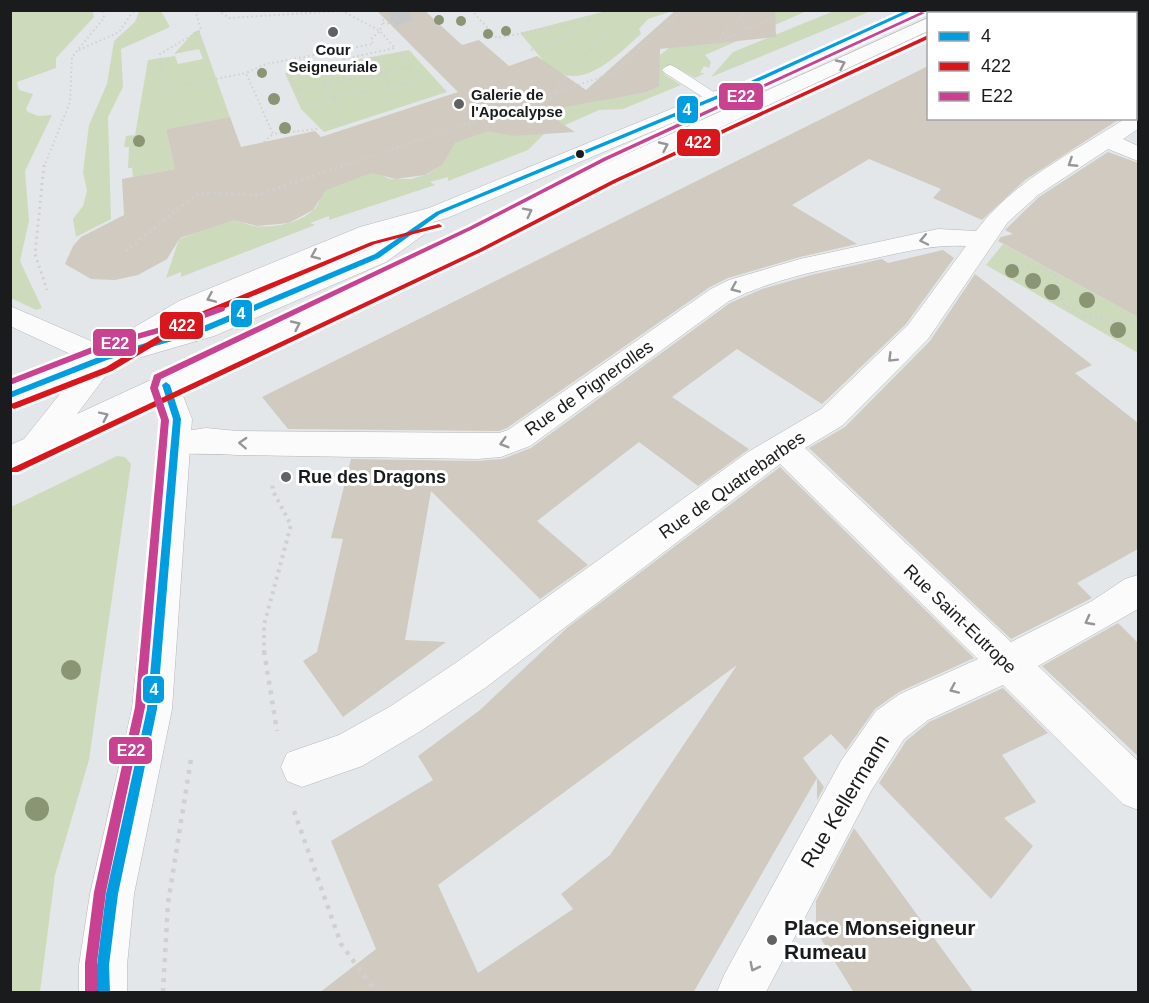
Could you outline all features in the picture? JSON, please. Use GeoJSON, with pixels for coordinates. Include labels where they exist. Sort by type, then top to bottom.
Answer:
{"type":"FeatureCollection","features":[{"type":"Feature","properties":{"kind":"main road"},"geometry":{"type":"LineString","coordinates":[[10,395],[104,357],[189,307],[369,232],[438,213],[715,98],[913,10]]}},
{"type":"Feature","properties":{"kind":"main road"},"geometry":{"type":"LineString","coordinates":[[21,454],[466,244],[610,170],[927,24]]}},
{"type":"Feature","properties":{"kind":"main road","name":"Rue de Quatrebarbes"},"geometry":{"type":"LineString","coordinates":[[302,767],[348,752],[405,719],[471,675],[759,462],[843,407],[918,333],[965,267],[982,238],[999,217],[1030,189],[1138,120]]}},
{"type":"Feature","properties":{"kind":"main road"},"geometry":{"type":"LineString","coordinates":[[1107,140],[1138,154]]}},
{"type":"Feature","properties":{"kind":"main road","name":"Rue de Pignerolles"},"geometry":{"type":"LineString","coordinates":[[176,442],[206,440],[267,444],[477,447],[501,444],[519,438],[720,295],[738,286],[800,267],[938,237],[982,238]]}},
{"type":"Feature","properties":{"kind":"main road"},"geometry":{"type":"LineString","coordinates":[[10,315],[166,385],[177,419],[152,709],[140,775],[112,894],[103,965],[103,993]]}},
{"type":"Feature","properties":{"kind":"main road"},"geometry":{"type":"LineString","coordinates":[[21,454],[104,357]]}},
{"type":"Feature","properties":{"kind":"main road","name":"Rue Saint-Eutrope"},"geometry":{"type":"LineString","coordinates":[[783,447],[1138,789]]}},
{"type":"Feature","properties":{"kind":"main road","name":"Rue Kellermann"},"geometry":{"type":"LineString","coordinates":[[741,993],[786,904],[856,776],[890,725],[914,707],[1006,664],[1105,612],[1138,590]]}},
{"type":"Feature","properties":{"kind":"lane"},"geometry":{"type":"LineString","coordinates":[[670,70],[715,98]]}},
{"type":"Feature","properties":{"kind":"path"},"geometry":{"type":"LineString","coordinates":[[47,290],[42,281],[35,254],[43,168],[70,102],[72,57],[104,18],[103,10]]}},
{"type":"Feature","properties":{"kind":"path"},"geometry":{"type":"LineString","coordinates":[[78,50],[110,40],[130,23],[134,10]]}},
{"type":"Feature","properties":{"kind":"path"},"geometry":{"type":"LineString","coordinates":[[195,10],[201,30],[175,43],[160,54],[164,89],[246,73],[266,64],[373,44],[371,39],[380,30],[382,23],[390,17]]}},
{"type":"Feature","properties":{"kind":"path"},"geometry":{"type":"LineString","coordinates":[[218,10],[229,18],[343,11],[380,30],[395,48],[344,58]]}},
{"type":"Feature","properties":{"kind":"path"},"geometry":{"type":"LineString","coordinates":[[264,16],[266,10]]}},
{"type":"Feature","properties":{"kind":"path"},"geometry":{"type":"LineString","coordinates":[[471,10],[497,38],[592,20]]}},
{"type":"Feature","properties":{"kind":"path"},"geometry":{"type":"LineString","coordinates":[[531,50],[550,44],[609,10]]}},
{"type":"Feature","properties":{"kind":"path"},"geometry":{"type":"LineString","coordinates":[[556,92],[561,82],[601,41],[615,19],[617,10]]}},
{"type":"Feature","properties":{"kind":"path"},"geometry":{"type":"LineString","coordinates":[[126,251],[198,193],[259,195],[613,73],[682,10]]}},
{"type":"Feature","properties":{"kind":"path"},"geometry":{"type":"LineString","coordinates":[[748,10],[711,45],[792,10]]}},
{"type":"Feature","properties":{"kind":"path"},"geometry":{"type":"LineString","coordinates":[[382,23],[396,24]]}},
{"type":"Feature","properties":{"kind":"path"},"geometry":{"type":"LineString","coordinates":[[341,54],[362,92]]}},
{"type":"Feature","properties":{"kind":"path"},"geometry":{"type":"LineString","coordinates":[[401,54],[419,81],[303,104],[291,76],[347,64],[401,54]]}},
{"type":"Feature","properties":{"kind":"path"},"geometry":{"type":"LineString","coordinates":[[375,60],[391,86]]}},
{"type":"Feature","properties":{"kind":"path"},"geometry":{"type":"LineString","coordinates":[[297,90],[410,67]]}},
{"type":"Feature","properties":{"kind":"path"},"geometry":{"type":"LineString","coordinates":[[264,142],[273,134],[316,129],[346,120],[318,70]]}},
{"type":"Feature","properties":{"kind":"path"},"geometry":{"type":"LineString","coordinates":[[246,73],[273,134]]}},
{"type":"Feature","properties":{"kind":"path"},"geometry":{"type":"LineString","coordinates":[[1000,262],[1043,268],[1055,275],[1064,306],[1083,316],[1138,324]]}},
{"type":"Feature","properties":{"kind":"path"},"geometry":{"type":"LineString","coordinates":[[267,444],[273,491],[291,525],[264,625],[264,662],[279,739]]}},
{"type":"Feature","properties":{"kind":"path"},"geometry":{"type":"LineString","coordinates":[[291,802],[341,944],[376,993]]}},
{"type":"Feature","properties":{"kind":"green space"},"geometry":{"type":"Polygon","coordinates":[[[11,10],[93,11],[94,17],[56,58],[56,68],[17,82],[19,90],[33,94],[26,109],[28,112],[38,116],[52,115],[25,171],[29,221],[20,261],[42,308],[36,310],[11,298],[11,10]]]}},
{"type":"Feature","properties":{"kind":"green space"},"geometry":{"type":"Polygon","coordinates":[[[139,11],[161,11],[170,27],[121,49],[123,87],[108,117],[111,219],[76,237],[73,219],[83,206],[87,191],[83,172],[89,125],[107,84],[114,41],[135,22],[139,11]]]}},
{"type":"Feature","properties":{"kind":"green space"},"geometry":{"type":"Polygon","coordinates":[[[606,11],[673,11],[648,19],[639,29],[641,34],[613,58],[591,72],[579,76],[567,76],[551,68],[520,33],[606,11]]]}},
{"type":"Feature","properties":{"kind":"green space"},"geometry":{"type":"Polygon","coordinates":[[[708,11],[807,11],[705,55],[711,62],[709,68],[704,66],[700,73],[705,73],[695,78],[676,68],[664,74],[681,85],[623,109],[599,110],[543,135],[528,150],[448,181],[448,177],[430,182],[435,185],[329,220],[329,216],[310,223],[315,225],[181,277],[181,272],[166,278],[179,239],[232,220],[263,227],[285,224],[306,216],[314,209],[321,191],[373,172],[390,179],[411,179],[428,174],[442,164],[444,147],[489,130],[512,136],[537,133],[556,121],[558,113],[555,106],[649,92],[655,88],[659,78],[648,65],[670,47],[697,44],[708,11]]]}},
{"type":"Feature","properties":{"kind":"green space"},"geometry":{"type":"Polygon","coordinates":[[[834,11],[871,11],[711,77],[733,52],[834,11]]]}},
{"type":"Feature","properties":{"kind":"green space"},"geometry":{"type":"Polygon","coordinates":[[[199,30],[230,117],[166,129],[175,169],[133,177],[132,168],[128,168],[129,147],[124,147],[126,136],[135,135],[148,60],[175,56],[178,64],[203,59],[199,49],[174,54],[194,32],[199,30]]]}},
{"type":"Feature","properties":{"kind":"green space"},"geometry":{"type":"Polygon","coordinates":[[[409,50],[447,92],[324,132],[301,109],[285,73],[409,50]]]}},
{"type":"Feature","properties":{"kind":"green space"},"geometry":{"type":"Polygon","coordinates":[[[1003,244],[1138,317],[1138,353],[986,265],[1003,244]]]}},
{"type":"Feature","properties":{"kind":"green space"},"geometry":{"type":"Polygon","coordinates":[[[117,456],[125,457],[131,464],[89,760],[55,875],[40,992],[11,992],[11,507],[117,456]]]}},
{"type":"Feature","properties":{"kind":"building"},"geometry":{"type":"Polygon","coordinates":[[[376,10],[424,10],[462,45],[479,40],[509,66],[537,56],[586,90],[676,10],[775,10],[776,37],[660,49],[659,86],[648,92],[542,111],[575,132],[512,136],[488,131],[455,143],[442,165],[425,175],[396,179],[371,173],[326,190],[313,210],[289,223],[257,226],[234,220],[180,238],[167,259],[138,275],[115,280],[91,279],[65,264],[73,246],[81,237],[124,215],[122,179],[175,169],[166,129],[230,117],[241,147],[315,131],[321,137],[458,92],[376,10]]]}},
{"type":"Feature","properties":{"kind":"building"},"geometry":{"type":"Polygon","coordinates":[[[927,66],[927,120],[1118,120],[1025,180],[982,220],[933,198],[941,189],[869,159],[792,205],[857,244],[800,257],[728,278],[710,287],[507,428],[499,431],[288,429],[262,397],[927,66]]]}},
{"type":"Feature","properties":{"kind":"building"},"geometry":{"type":"Polygon","coordinates":[[[1108,152],[1138,163],[1138,317],[998,241],[1001,237],[1013,234],[1005,230],[1039,197],[1108,152]]]}},
{"type":"Feature","properties":{"kind":"building"},"geometry":{"type":"Polygon","coordinates":[[[943,250],[954,258],[906,324],[822,404],[737,349],[672,397],[749,449],[698,486],[639,442],[537,521],[588,565],[540,599],[431,491],[405,640],[446,642],[343,717],[303,661],[317,652],[343,539],[331,538],[351,459],[477,461],[502,459],[531,448],[730,303],[762,289],[811,275],[882,259],[888,263],[943,250]]]}},
{"type":"Feature","properties":{"kind":"building"},"geometry":{"type":"Polygon","coordinates":[[[975,274],[1092,365],[1075,373],[1138,423],[1138,549],[1077,583],[1092,598],[1011,639],[809,448],[845,427],[930,341],[975,274]]]}},
{"type":"Feature","properties":{"kind":"building"},"geometry":{"type":"Polygon","coordinates":[[[780,467],[974,658],[899,692],[875,709],[846,750],[831,734],[803,758],[824,787],[817,800],[817,778],[693,993],[319,993],[376,949],[331,841],[433,780],[418,756],[480,710],[568,627],[780,467]],[[737,665],[438,885],[478,973],[573,909],[561,894],[610,855],[737,665]]]}},
{"type":"Feature","properties":{"kind":"building"},"geometry":{"type":"Polygon","coordinates":[[[1118,623],[1138,643],[1138,756],[1042,666],[1118,623]]]}},
{"type":"Feature","properties":{"kind":"building"},"geometry":{"type":"Polygon","coordinates":[[[1003,688],[1048,733],[1002,755],[1036,802],[1004,818],[1033,846],[991,899],[879,783],[906,741],[929,722],[1003,688]]]}},
{"type":"Feature","properties":{"kind":"building"},"geometry":{"type":"Polygon","coordinates":[[[854,828],[974,993],[854,993],[818,934],[816,901],[854,828]]]}},
{"type":"Feature","properties":{"kind":"tunnel"},"geometry":{"type":"LineString","coordinates":[[390,17],[411,10]]}},
{"type":"Feature","properties":{"kind":"transit line","name":"4"},"geometry":{"type":"LineString","coordinates":[[10,395],[104,358],[204,329],[377,256],[438,213],[744,86],[912,10]]}},
{"type":"Feature","properties":{"kind":"transit line","name":"E22"},"geometry":{"type":"LineString","coordinates":[[91,992],[91,963],[100,892],[140,707],[165,420],[154,388],[157,377],[471,228],[605,159],[923,13]]}},
{"type":"Feature","properties":{"kind":"transit line","name":"422"},"geometry":{"type":"LineString","coordinates":[[15,470],[481,250],[615,181],[927,37]]}},
{"type":"Feature","properties":{"kind":"transit line","name":"422"},"geometry":{"type":"LineString","coordinates":[[14,406],[109,369],[194,318],[373,243],[439,226]]}},
{"type":"Feature","properties":{"kind":"transit line","name":"E22"},"geometry":{"type":"LineString","coordinates":[[10,382],[100,347],[174,326],[221,309]]}},
{"type":"Feature","properties":{"kind":"transit line","name":"4"},"geometry":{"type":"LineString","coordinates":[[103,992],[103,965],[112,894],[152,709],[177,419],[166,385]]}},
{"type":"Feature","properties":{"kind":"place","name":"Cour Seigneuriale"},"geometry":{"type":"Point","coordinates":[333,32]}},
{"type":"Feature","properties":{"kind":"place","name":"Galerie de l'Apocalypse"},"geometry":{"type":"Point","coordinates":[459,104]}},
{"type":"Feature","properties":{"kind":"place","name":"Rue des Dragons"},"geometry":{"type":"Point","coordinates":[286,477]}},
{"type":"Feature","properties":{"kind":"place","name":"Place Monseigneur Rumeau"},"geometry":{"type":"Point","coordinates":[772,940]}}]}
